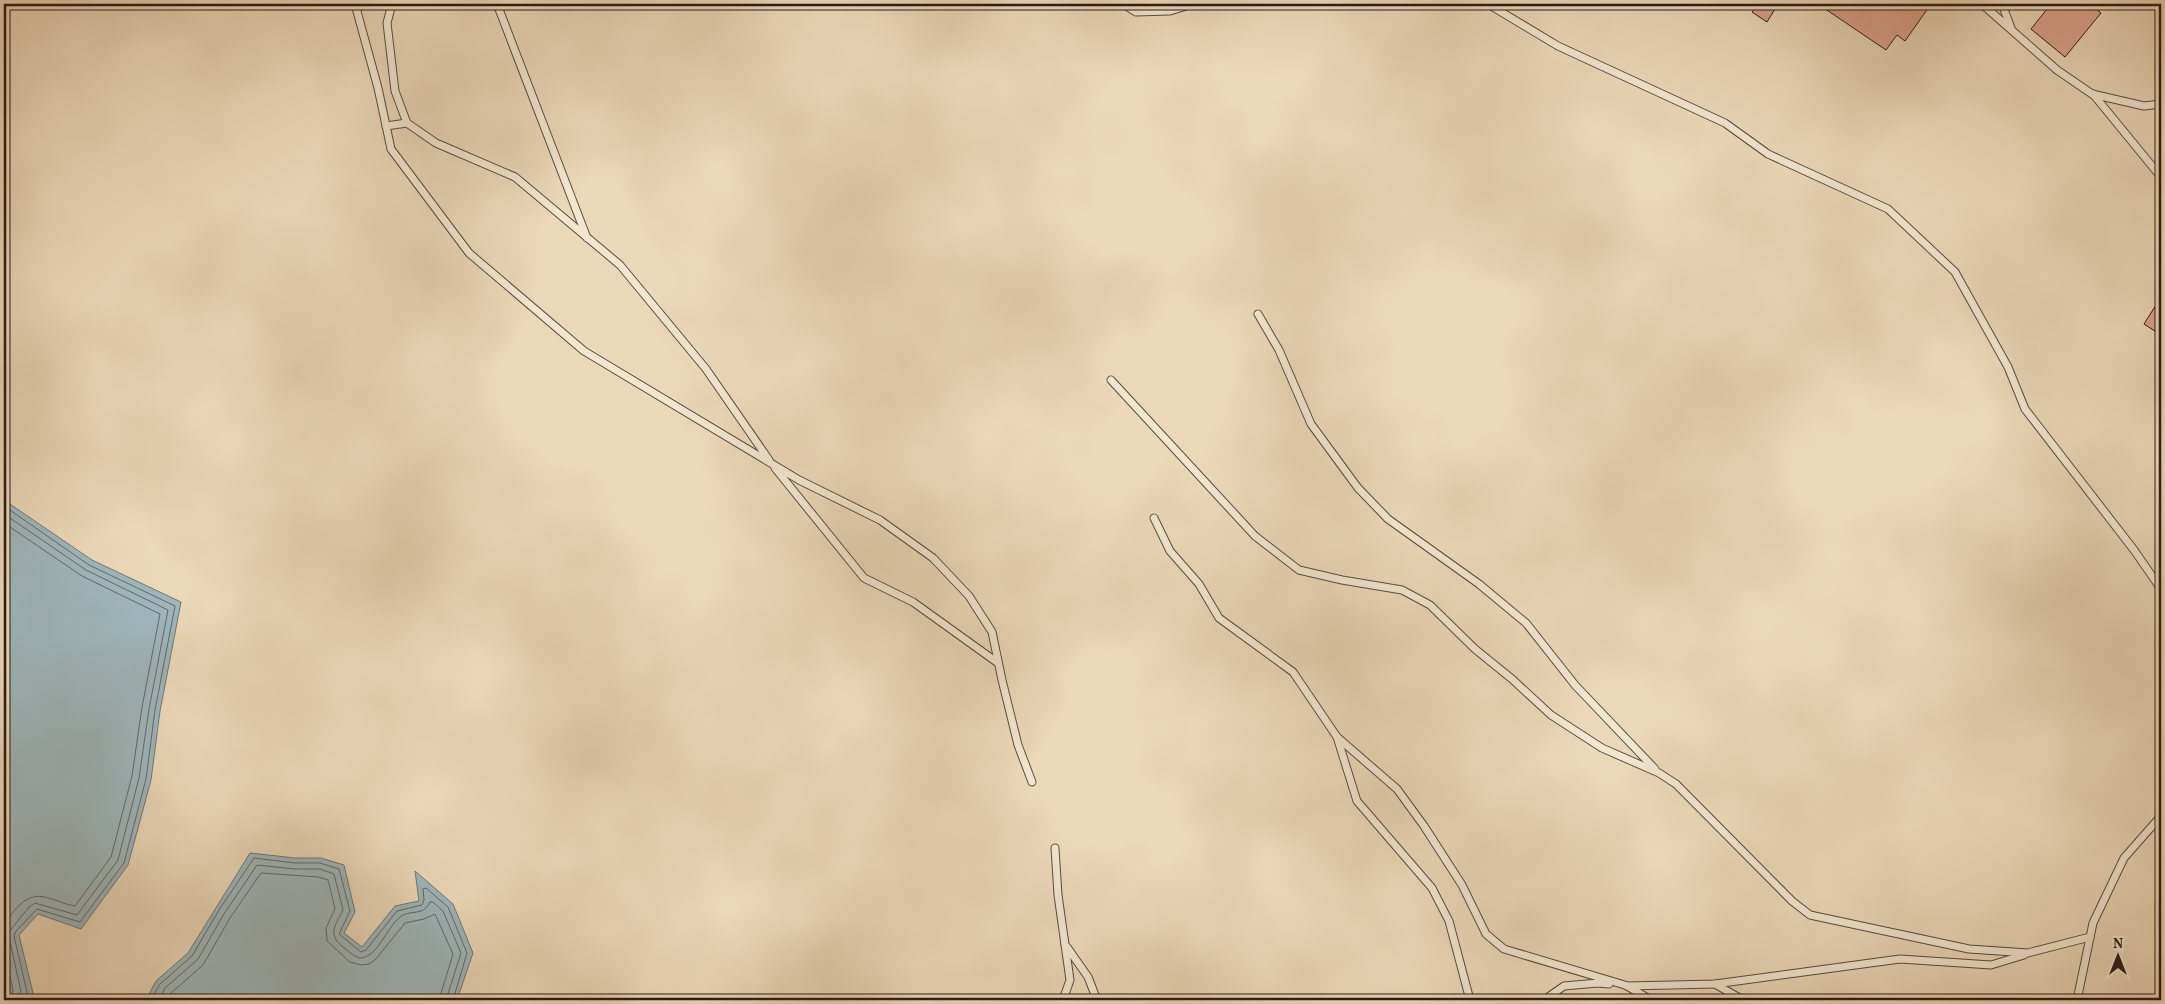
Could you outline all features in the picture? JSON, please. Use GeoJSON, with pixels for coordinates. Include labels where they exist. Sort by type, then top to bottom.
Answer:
{"type":"FeatureCollection","features":[{"type":"Feature","properties":{"kind":"lane"},"geometry":{"type":"LineString","coordinates":[[355,4],[391,149],[469,253],[584,351],[771,463],[880,520],[933,558],[969,596],[992,632],[1018,745],[1032,782]]}},
{"type":"Feature","properties":{"kind":"lane"},"geometry":{"type":"LineString","coordinates":[[392,4],[387,23],[395,91],[408,123],[436,143],[515,177],[620,264],[706,368],[771,463],[864,578],[913,602],[998,663]]}},
{"type":"Feature","properties":{"kind":"lane"},"geometry":{"type":"LineString","coordinates":[[497,4],[588,238]]}},
{"type":"Feature","properties":{"kind":"lane"},"geometry":{"type":"LineString","coordinates":[[1123,4],[1136,12],[1170,11],[1193,4]]}},
{"type":"Feature","properties":{"kind":"lane"},"geometry":{"type":"LineString","coordinates":[[1488,4],[1558,46],[1725,123],[1768,154],[1888,209],[1955,272],[2008,367],[2025,409],[2134,550],[2161,589]]}},
{"type":"Feature","properties":{"kind":"lane"},"geometry":{"type":"LineString","coordinates":[[1982,4],[2057,70],[2092,94],[2161,177]]}},
{"type":"Feature","properties":{"kind":"lane"},"geometry":{"type":"LineString","coordinates":[[2002,4],[2012,31]]}},
{"type":"Feature","properties":{"kind":"lane"},"geometry":{"type":"LineString","coordinates":[[2092,94],[2144,106],[2161,104]]}},
{"type":"Feature","properties":{"kind":"lane"},"geometry":{"type":"LineString","coordinates":[[386,126],[408,123]]}},
{"type":"Feature","properties":{"kind":"lane"},"geometry":{"type":"LineString","coordinates":[[1258,314],[1279,350],[1311,424],[1358,488],[1388,518],[1526,622],[1576,685],[1659,773]]}},
{"type":"Feature","properties":{"kind":"lane"},"geometry":{"type":"LineString","coordinates":[[1111,380],[1255,536],[1299,570],[1342,580],[1402,590],[1430,605],[1475,649],[1512,679],[1551,715],[1602,748],[1659,773],[1676,784],[1792,901],[1810,915],[1969,949],[2028,953]]}},
{"type":"Feature","properties":{"kind":"lane"},"geometry":{"type":"LineString","coordinates":[[1154,518],[1170,551],[1199,584],[1219,618],[1293,672],[1337,737],[1397,789],[1424,826],[1462,885],[1486,934],[1504,949],[1628,986],[1651,1000]]}},
{"type":"Feature","properties":{"kind":"lane"},"geometry":{"type":"LineString","coordinates":[[1337,737],[1356,801],[1432,888],[1449,921],[1470,1000]]}},
{"type":"Feature","properties":{"kind":"lane"},"geometry":{"type":"LineString","coordinates":[[2078,1000],[2093,922],[2124,858],[2161,816]]}},
{"type":"Feature","properties":{"kind":"lane"},"geometry":{"type":"LineString","coordinates":[[1055,848],[1058,895],[1070,980],[1063,1000]]}},
{"type":"Feature","properties":{"kind":"lane"},"geometry":{"type":"LineString","coordinates":[[1544,1000],[1564,986],[1598,983],[1628,986],[1715,984],[1900,959],[1991,965],[2090,937]]}},
{"type":"Feature","properties":{"kind":"lane"},"geometry":{"type":"LineString","coordinates":[[1065,945],[1088,977],[1097,1000]]}},
{"type":"Feature","properties":{"kind":"lane"},"geometry":{"type":"LineString","coordinates":[[1715,984],[1743,1000]]}},
{"type":"Feature","properties":{"kind":"water"},"geometry":{"type":"Polygon","coordinates":[[[4,500],[92,560],[181,602],[160,711],[151,780],[128,865],[81,929],[38,914],[19,935],[33,993],[28,1000],[4,1000],[4,500]]]}},
{"type":"Feature","properties":{"kind":"water"},"geometry":{"type":"Polygon","coordinates":[[[250,853],[295,858],[321,858],[344,865],[355,912],[344,933],[362,947],[395,906],[419,901],[415,871],[453,904],[473,953],[457,1000],[146,1000],[156,981],[188,953],[250,853]]]}},
{"type":"Feature","properties":{"kind":"building"},"geometry":{"type":"Polygon","coordinates":[[[1758,4],[1767,4],[1775,9],[1767,22],[1752,12],[1758,4]]]}},
{"type":"Feature","properties":{"kind":"building"},"geometry":{"type":"Polygon","coordinates":[[[1818,4],[1931,4],[1905,41],[1897,35],[1886,50],[1818,4]]]}},
{"type":"Feature","properties":{"kind":"building"},"geometry":{"type":"Polygon","coordinates":[[[2051,4],[2090,4],[2101,13],[2065,57],[2031,29],[2051,4]]]}},
{"type":"Feature","properties":{"kind":"building"},"geometry":{"type":"Polygon","coordinates":[[[2161,297],[2161,335],[2144,324],[2161,297]]]}}]}
